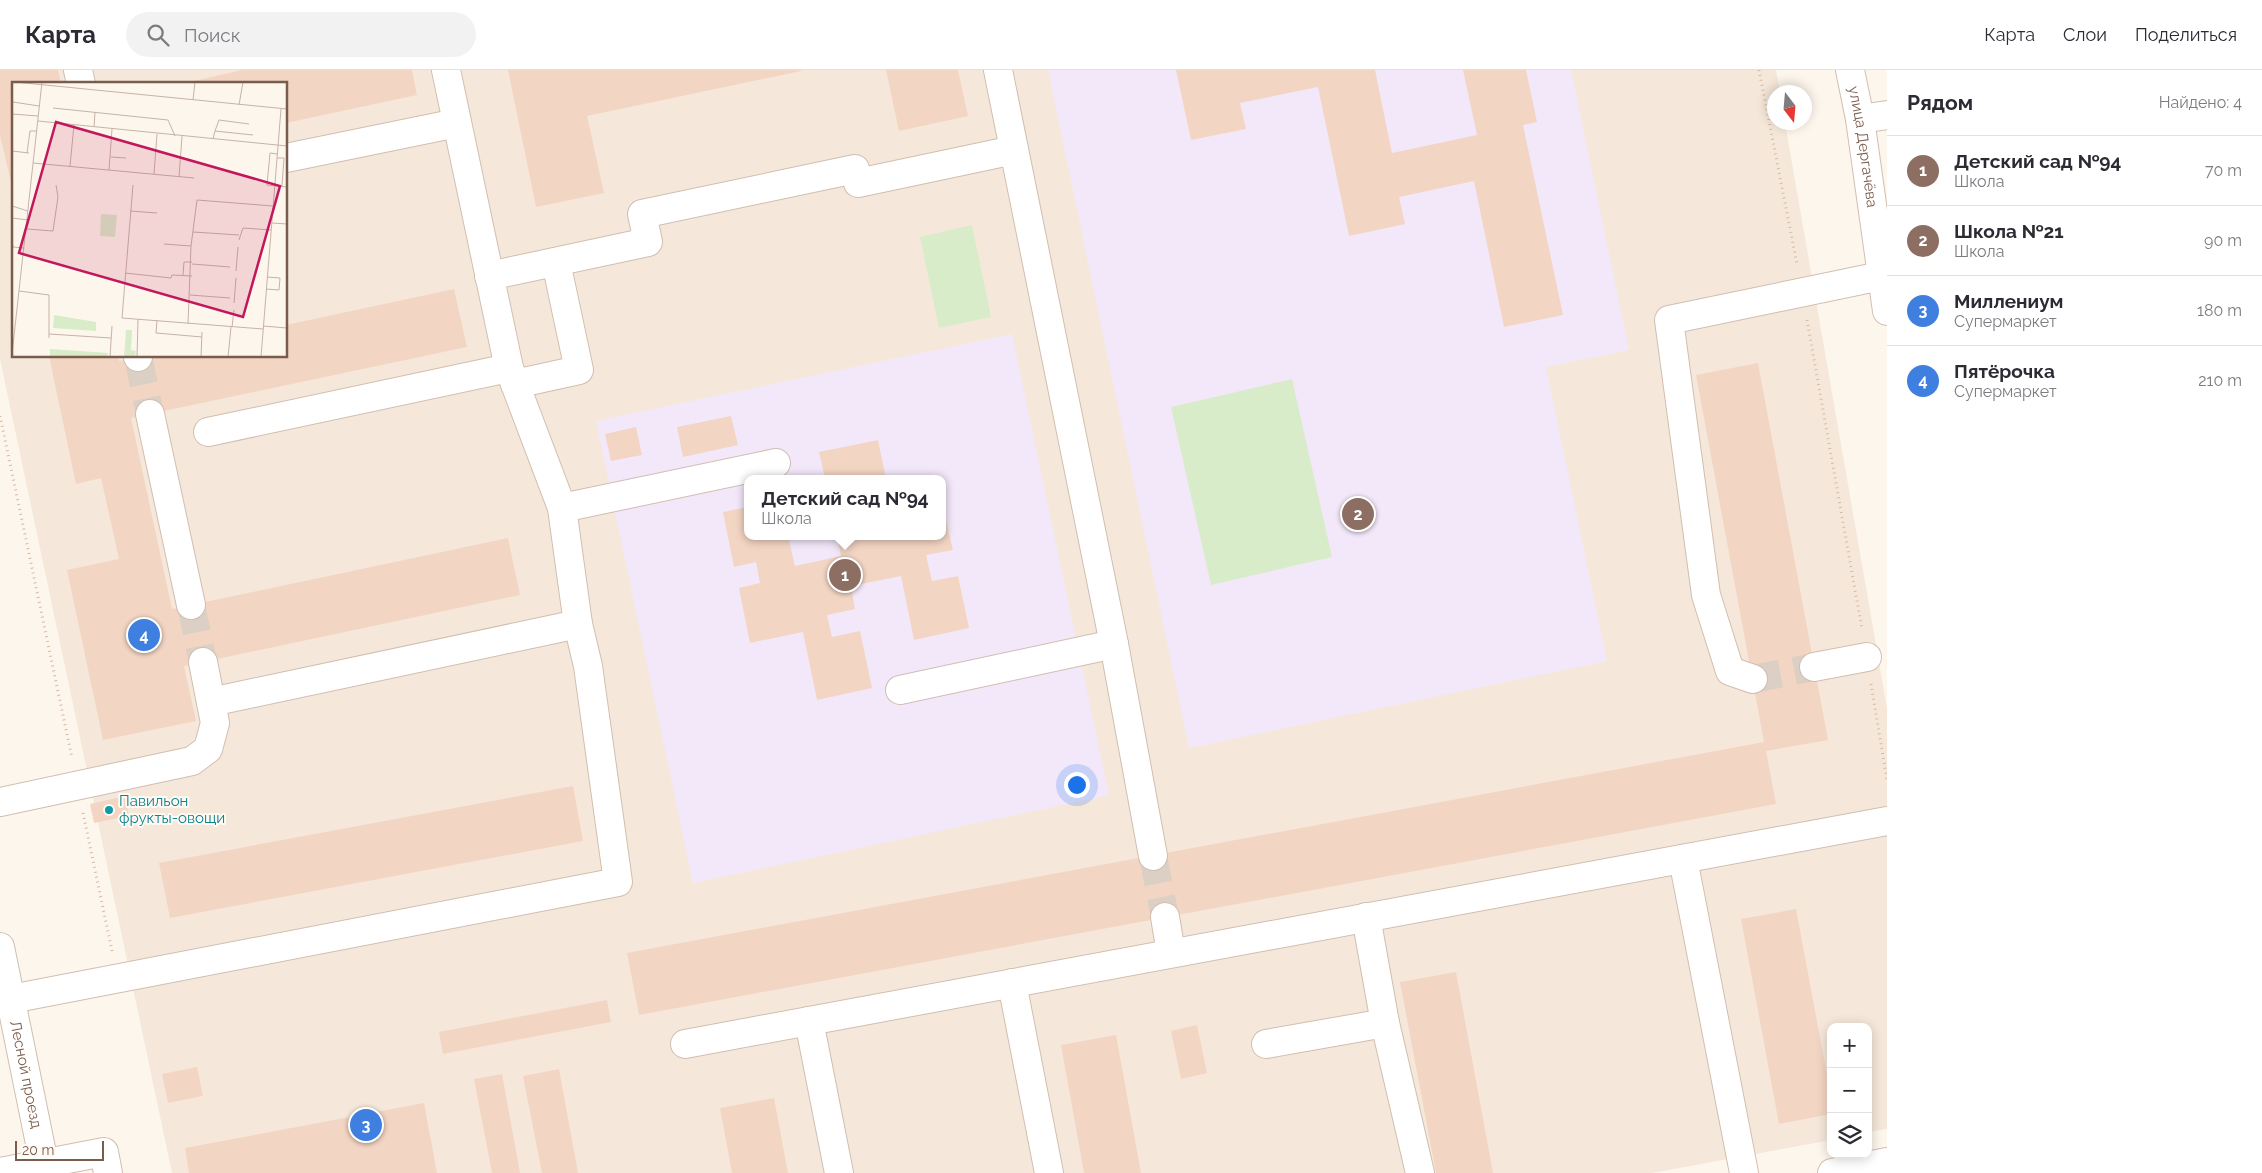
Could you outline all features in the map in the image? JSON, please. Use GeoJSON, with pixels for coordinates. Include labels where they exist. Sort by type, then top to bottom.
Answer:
{"type":"FeatureCollection","features":[{"type":"Feature","properties":{"kind":"street"},"geometry":{"type":"LineString","coordinates":[[6,986],[118,978],[618,882],[588,666],[578,624],[562,508],[512,376],[446,70]]}},
{"type":"Feature","properties":{"kind":"street"},"geometry":{"type":"LineString","coordinates":[[998,70],[1114,644],[1153,856]]}},
{"type":"Feature","properties":{"kind":"street","name":"улица Дергачёва"},"geometry":{"type":"LineString","coordinates":[[1850,70],[1882,244],[1881,276],[1887,311]]}},
{"type":"Feature","properties":{"kind":"street"},"geometry":{"type":"LineString","coordinates":[[1860,119],[1887,115]]}},
{"type":"Feature","properties":{"kind":"street"},"geometry":{"type":"LineString","coordinates":[[288,158],[457,123]]}},
{"type":"Feature","properties":{"kind":"street"},"geometry":{"type":"LineString","coordinates":[[490,276],[648,242],[642,214],[855,169],[858,183],[1014,150]]}},
{"type":"Feature","properties":{"kind":"street"},"geometry":{"type":"LineString","coordinates":[[208,432],[512,376],[579,370],[556,262]]}},
{"type":"Feature","properties":{"kind":"street"},"geometry":{"type":"LineString","coordinates":[[1753,679],[1730,671],[1706,595],[1669,320],[1881,276]]}},
{"type":"Feature","properties":{"kind":"street"},"geometry":{"type":"LineString","coordinates":[[150,414],[191,605]]}},
{"type":"Feature","properties":{"kind":"street"},"geometry":{"type":"LineString","coordinates":[[562,508],[776,463]]}},
{"type":"Feature","properties":{"kind":"street"},"geometry":{"type":"LineString","coordinates":[[211,702],[578,624]]}},
{"type":"Feature","properties":{"kind":"street"},"geometry":{"type":"LineString","coordinates":[[900,690],[1114,644]]}},
{"type":"Feature","properties":{"kind":"street"},"geometry":{"type":"LineString","coordinates":[[1814,667],[1867,657]]}},
{"type":"Feature","properties":{"kind":"street"},"geometry":{"type":"LineString","coordinates":[[0,802],[192,761],[208,749],[216,723],[203,662]]}},
{"type":"Feature","properties":{"kind":"street"},"geometry":{"type":"LineString","coordinates":[[685,1044],[1887,821]]}},
{"type":"Feature","properties":{"kind":"street"},"geometry":{"type":"LineString","coordinates":[[1683,859],[1744,1173]]}},
{"type":"Feature","properties":{"kind":"street"},"geometry":{"type":"LineString","coordinates":[[1165,917],[1172,953]]}},
{"type":"Feature","properties":{"kind":"street"},"geometry":{"type":"LineString","coordinates":[[1366,918],[1385,1023],[1420,1173]]}},
{"type":"Feature","properties":{"kind":"street","name":"Лесной проезд"},"geometry":{"type":"LineString","coordinates":[[0,947],[6,986],[45,1168]]}},
{"type":"Feature","properties":{"kind":"street"},"geometry":{"type":"LineString","coordinates":[[1012,983],[1049,1173]]}},
{"type":"Feature","properties":{"kind":"street"},"geometry":{"type":"LineString","coordinates":[[809,1020],[839,1173]]}},
{"type":"Feature","properties":{"kind":"street"},"geometry":{"type":"LineString","coordinates":[[1266,1044],[1385,1023]]}},
{"type":"Feature","properties":{"kind":"street"},"geometry":{"type":"LineString","coordinates":[[0,1172],[45,1168],[104,1152],[108,1173]]}},
{"type":"Feature","properties":{"kind":"street"},"geometry":{"type":"LineString","coordinates":[[1832,1173],[1887,1162]]}},
{"type":"Feature","properties":{"kind":"path"},"geometry":{"type":"LineString","coordinates":[[1759,70],[1803,292],[1887,780]]}},
{"type":"Feature","properties":{"kind":"path"},"geometry":{"type":"LineString","coordinates":[[0,416],[118,978]]}},
{"type":"Feature","properties":{"kind":"shaded area"},"geometry":{"type":"Polygon","coordinates":[[[0,70],[1776,70],[1779,85],[1767,85],[1767,130],[1786,130],[1887,708],[1887,1129],[1872,1131],[1872,1023],[1827,1023],[1827,1141],[1652,1173],[172,1173],[0,359],[0,70]]]}},
{"type":"Feature","properties":{"kind":"shaded area"},"geometry":{"type":"Polygon","coordinates":[[[1048,70],[1571,70],[1629,350],[1546,367],[1607,661],[1189,748],[1048,70]]]}},
{"type":"Feature","properties":{"kind":"shaded area"},"geometry":{"type":"Polygon","coordinates":[[[1012,334],[1109,795],[693,883],[596,421],[1012,334]]]}},
{"type":"Feature","properties":{"kind":"green space"},"geometry":{"type":"Polygon","coordinates":[[[972,225],[991,317],[939,328],[920,237],[972,225]]]}},
{"type":"Feature","properties":{"kind":"green space"},"geometry":{"type":"Polygon","coordinates":[[[1292,379],[1332,557],[1211,585],[1171,407],[1292,379]]]}},
{"type":"Feature","properties":{"kind":"building"},"geometry":{"type":"Polygon","coordinates":[[[0,70],[58,70],[61,82],[12,82],[12,186],[0,135],[0,70]]]}},
{"type":"Feature","properties":{"kind":"building"},"geometry":{"type":"Polygon","coordinates":[[[242,70],[412,70],[417,95],[288,123],[288,82],[190,82],[242,70]]]}},
{"type":"Feature","properties":{"kind":"building"},"geometry":{"type":"Polygon","coordinates":[[[508,70],[801,71],[587,116],[604,193],[536,207],[508,70]]]}},
{"type":"Feature","properties":{"kind":"building"},"geometry":{"type":"Polygon","coordinates":[[[886,70],[958,70],[968,116],[899,131],[886,70]]]}},
{"type":"Feature","properties":{"kind":"building"},"geometry":{"type":"Polygon","coordinates":[[[1176,70],[1375,70],[1392,153],[1477,135],[1463,70],[1526,70],[1537,122],[1523,125],[1563,315],[1504,327],[1474,181],[1399,197],[1405,224],[1349,236],[1318,87],[1240,103],[1246,129],[1191,140],[1176,70]]]}},
{"type":"Feature","properties":{"kind":"building"},"geometry":{"type":"Polygon","coordinates":[[[454,289],[467,347],[131,418],[172,609],[508,538],[520,595],[184,666],[196,721],[103,740],[67,570],[119,559],[101,478],[76,484],[49,358],[118,358],[119,361],[132,358],[288,358],[288,325],[454,289]]]}},
{"type":"Feature","properties":{"kind":"building"},"geometry":{"type":"Polygon","coordinates":[[[1758,363],[1828,740],[1766,751],[1776,804],[639,1015],[627,953],[1764,742],[1696,375],[1758,363]]]}},
{"type":"Feature","properties":{"kind":"building"},"geometry":{"type":"Polygon","coordinates":[[[731,416],[738,445],[683,457],[677,427],[731,416]]]}},
{"type":"Feature","properties":{"kind":"building"},"geometry":{"type":"Polygon","coordinates":[[[636,427],[642,455],[611,461],[605,434],[636,427]]]}},
{"type":"Feature","properties":{"kind":"building"},"geometry":{"type":"Polygon","coordinates":[[[878,440],[885,475],[824,475],[819,452],[878,440]]]}},
{"type":"Feature","properties":{"kind":"building"},"geometry":{"type":"Polygon","coordinates":[[[744,508],[744,540],[789,540],[795,566],[841,556],[838,540],[946,540],[946,521],[953,550],[926,555],[932,581],[958,576],[969,628],[914,640],[901,576],[851,586],[855,609],[827,615],[832,637],[860,631],[872,688],[817,700],[803,632],[750,643],[739,588],[760,583],[756,562],[734,567],[723,512],[744,508]]]}},
{"type":"Feature","properties":{"kind":"building"},"geometry":{"type":"Polygon","coordinates":[[[573,786],[583,841],[170,918],[159,863],[573,786]]]}},
{"type":"Feature","properties":{"kind":"building","name":"Павильон фрукты-овощи"},"geometry":{"type":"Polygon","coordinates":[[[125,796],[129,816],[94,823],[90,804],[125,796]]]}},
{"type":"Feature","properties":{"kind":"building"},"geometry":{"type":"Polygon","coordinates":[[[1796,909],[1827,1075],[1827,1115],[1779,1124],[1741,919],[1796,909]]]}},
{"type":"Feature","properties":{"kind":"building"},"geometry":{"type":"Polygon","coordinates":[[[1456,972],[1493,1173],[1436,1173],[1400,982],[1456,972]]]}},
{"type":"Feature","properties":{"kind":"building"},"geometry":{"type":"Polygon","coordinates":[[[607,1000],[611,1022],[443,1054],[439,1032],[607,1000]]]}},
{"type":"Feature","properties":{"kind":"building"},"geometry":{"type":"Polygon","coordinates":[[[1197,1025],[1207,1073],[1181,1079],[1171,1031],[1197,1025]]]}},
{"type":"Feature","properties":{"kind":"building"},"geometry":{"type":"Polygon","coordinates":[[[1116,1035],[1141,1173],[1084,1173],[1061,1045],[1116,1035]]]}},
{"type":"Feature","properties":{"kind":"building"},"geometry":{"type":"Polygon","coordinates":[[[197,1067],[203,1096],[168,1103],[162,1074],[197,1067]]]}},
{"type":"Feature","properties":{"kind":"building"},"geometry":{"type":"Polygon","coordinates":[[[559,1069],[578,1173],[542,1173],[523,1076],[559,1069]]]}},
{"type":"Feature","properties":{"kind":"building"},"geometry":{"type":"Polygon","coordinates":[[[502,1074],[520,1173],[492,1173],[474,1079],[502,1074]]]}},
{"type":"Feature","properties":{"kind":"building"},"geometry":{"type":"Polygon","coordinates":[[[774,1098],[788,1173],[732,1173],[720,1108],[774,1098]]]}},
{"type":"Feature","properties":{"kind":"building"},"geometry":{"type":"Polygon","coordinates":[[[424,1103],[437,1173],[189,1173],[185,1148],[424,1103]]]}},
{"type":"Feature","properties":{"kind":"tunnel"},"geometry":{"type":"LineString","coordinates":[[138,358],[150,414]]}},
{"type":"Feature","properties":{"kind":"tunnel"},"geometry":{"type":"LineString","coordinates":[[191,605],[203,662]]}},
{"type":"Feature","properties":{"kind":"tunnel"},"geometry":{"type":"LineString","coordinates":[[1753,679],[1814,667]]}},
{"type":"Feature","properties":{"kind":"tunnel"},"geometry":{"type":"LineString","coordinates":[[1153,856],[1165,917]]}},
{"type":"Feature","properties":{"kind":"place","name":"Школа №21"},"geometry":{"type":"Point","coordinates":[1358,514]}},
{"type":"Feature","properties":{"kind":"place","name":"Детский сад №94"},"geometry":{"type":"Point","coordinates":[845,575]}},
{"type":"Feature","properties":{"kind":"place","name":"Пятёрочка"},"geometry":{"type":"Point","coordinates":[144,635]}},
{"type":"Feature","properties":{"kind":"place","name":"Павильон фрукты-овощи"},"geometry":{"type":"Point","coordinates":[109,810]}},
{"type":"Feature","properties":{"kind":"place","name":"Миллениум"},"geometry":{"type":"Point","coordinates":[366,1125]}}]}
